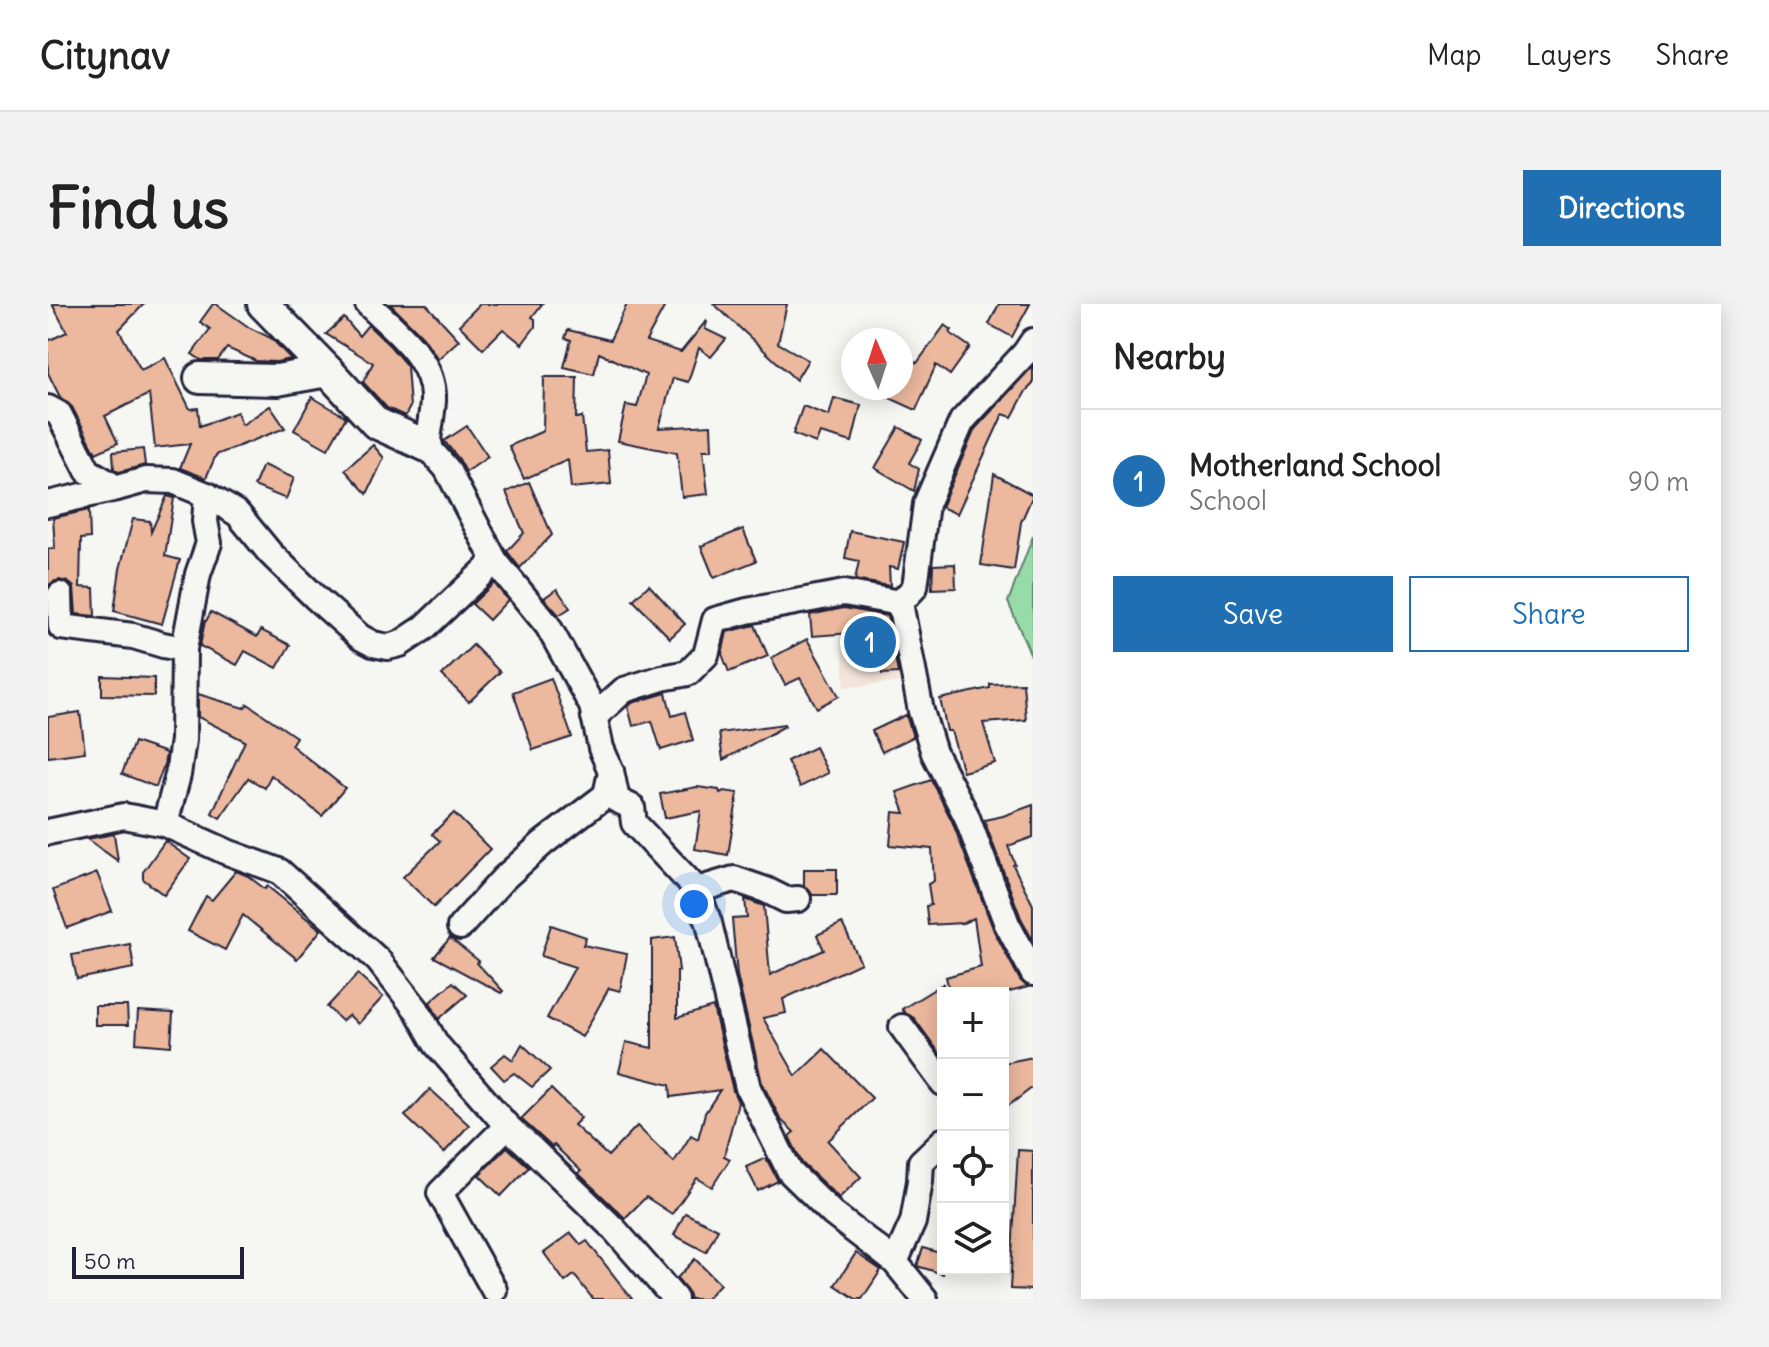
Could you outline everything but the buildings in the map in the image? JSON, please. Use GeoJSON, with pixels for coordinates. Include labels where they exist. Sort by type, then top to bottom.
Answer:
{"type":"FeatureCollection","features":[{"type":"Feature","properties":{"kind":"street"},"geometry":{"type":"LineString","coordinates":[[263,304],[376,423],[427,446],[447,469],[495,561],[548,626],[592,706],[617,800],[632,807],[634,823],[697,890],[709,923],[748,1088],[790,1172],[833,1214],[895,1262],[925,1299]]}},
{"type":"Feature","properties":{"kind":"street"},"geometry":{"type":"LineString","coordinates":[[368,304],[427,367],[433,398],[427,446]]}},
{"type":"Feature","properties":{"kind":"street"},"geometry":{"type":"LineString","coordinates":[[900,603],[915,587],[926,504],[962,421],[1033,341]]}},
{"type":"Feature","properties":{"kind":"street"},"geometry":{"type":"LineString","coordinates":[[200,378],[277,380],[328,371]]}},
{"type":"Feature","properties":{"kind":"street"},"geometry":{"type":"LineString","coordinates":[[48,408],[59,414],[88,471],[117,488]]}},
{"type":"Feature","properties":{"kind":"street"},"geometry":{"type":"LineString","coordinates":[[48,504],[146,480],[173,481],[207,495],[238,514],[270,553],[360,637],[388,647],[400,644],[424,628],[495,561]]}},
{"type":"Feature","properties":{"kind":"street"},"geometry":{"type":"LineString","coordinates":[[165,824],[178,775],[183,740],[184,649],[198,574],[209,543],[205,521],[207,495]]}},
{"type":"Feature","properties":{"kind":"street"},"geometry":{"type":"LineString","coordinates":[[594,717],[624,690],[688,673],[706,655],[715,620],[844,593],[900,603]]}},
{"type":"Feature","properties":{"kind":"street"},"geometry":{"type":"LineString","coordinates":[[60,595],[61,627],[133,636],[184,649]]}},
{"type":"Feature","properties":{"kind":"street"},"geometry":{"type":"LineString","coordinates":[[900,603],[921,711],[934,753],[966,815],[1007,924],[1033,973]]}},
{"type":"Feature","properties":{"kind":"street"},"geometry":{"type":"LineString","coordinates":[[460,927],[503,879],[543,843],[606,795],[611,771]]}},
{"type":"Feature","properties":{"kind":"street"},"geometry":{"type":"LineString","coordinates":[[48,832],[124,816],[165,824],[279,871],[378,960],[417,1010],[436,1044],[507,1126],[614,1229],[675,1299]]}},
{"type":"Feature","properties":{"kind":"street"},"geometry":{"type":"LineString","coordinates":[[697,890],[734,879],[786,900],[798,899]]}},
{"type":"Feature","properties":{"kind":"street"},"geometry":{"type":"LineString","coordinates":[[902,1027],[937,1075]]}},
{"type":"Feature","properties":{"kind":"street"},"geometry":{"type":"LineString","coordinates":[[494,1290],[440,1193],[507,1126]]}},
{"type":"Feature","properties":{"kind":"street"},"geometry":{"type":"LineString","coordinates":[[895,1262],[913,1222],[921,1162],[937,1147]]}},
{"type":"Feature","properties":{"kind":"shaded area"},"geometry":{"type":"Polygon","coordinates":[[[894,600],[902,682],[845,687],[839,602],[894,600]]]}},
{"type":"Feature","properties":{"kind":"green space"},"geometry":{"type":"Polygon","coordinates":[[[1033,536],[1033,660],[1008,602],[1033,536]]]}},
{"type":"Feature","properties":{"kind":"place","name":"Motherland School"},"geometry":{"type":"Point","coordinates":[870,642]}}]}
